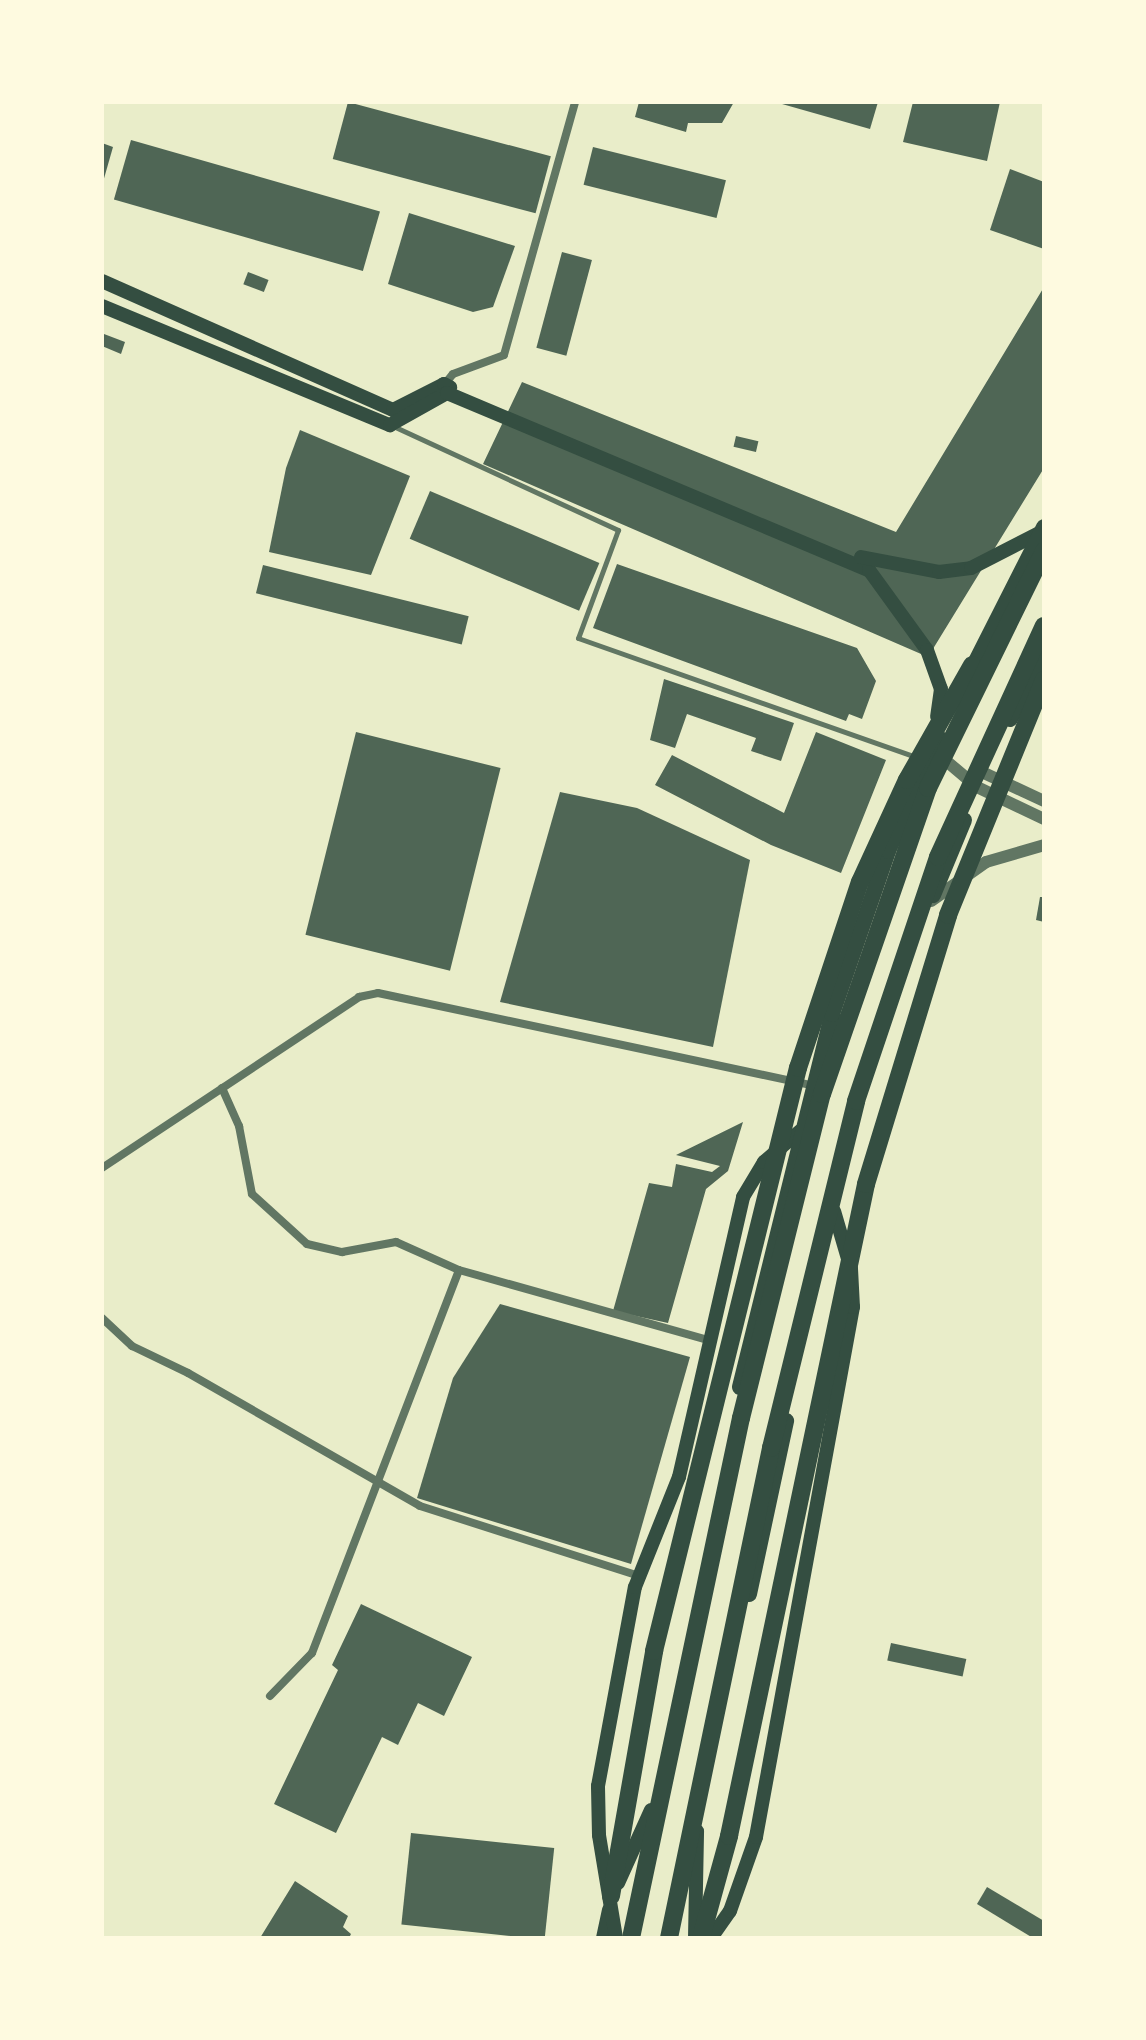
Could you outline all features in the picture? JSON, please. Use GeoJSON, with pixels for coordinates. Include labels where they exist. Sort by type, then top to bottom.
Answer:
{"type":"FeatureCollection","features":[{"type":"Feature","properties":{"kind":"highway"},"geometry":{"type":"LineString","coordinates":[[630,1938],[651,1810],[812,1085],[868,906],[928,754],[1043,539]]}},
{"type":"Feature","properties":{"kind":"highway"},"geometry":{"type":"LineString","coordinates":[[611,1896],[654,1651],[694,1502],[762,1198],[842,929],[921,753],[1043,539]]}},
{"type":"Feature","properties":{"kind":"highway"},"geometry":{"type":"LineString","coordinates":[[630,1938],[748,1388],[822,1094],[928,788],[1043,539]]}},
{"type":"Feature","properties":{"kind":"highway"},"geometry":{"type":"LineString","coordinates":[[668,1938],[771,1448],[856,1101],[938,857],[1044,626]]}},
{"type":"Feature","properties":{"kind":"highway"},"geometry":{"type":"LineString","coordinates":[[668,1938],[697,1831],[834,1211],[891,1014],[931,901],[981,780],[1044,654]]}},
{"type":"Feature","properties":{"kind":"highway"},"geometry":{"type":"LineString","coordinates":[[701,1938],[729,1836],[851,1238],[898,1071],[970,854],[1044,680]]}},
{"type":"Feature","properties":{"kind":"main road"},"geometry":{"type":"LineString","coordinates":[[102,281],[392,418]]}},
{"type":"Feature","properties":{"kind":"main road"},"geometry":{"type":"LineString","coordinates":[[102,306],[392,418],[446,389]]}},
{"type":"Feature","properties":{"kind":"main road"},"geometry":{"type":"LineString","coordinates":[[446,389],[870,561],[939,572],[971,568],[1043,539]]}},
{"type":"Feature","properties":{"kind":"main road"},"geometry":{"type":"LineString","coordinates":[[446,389],[869,570],[918,635],[941,689],[942,704],[928,754]]}},
{"type":"Feature","properties":{"kind":"main road"},"geometry":{"type":"LineString","coordinates":[[616,1938],[599,1835],[598,1786],[602,1747],[640,1576],[679,1477],[743,1197],[764,1162],[800,1131]]}},
{"type":"Feature","properties":{"kind":"main road"},"geometry":{"type":"LineString","coordinates":[[711,1938],[730,1911],[756,1837],[853,1307],[851,1269],[834,1211]]}},
{"type":"Feature","properties":{"kind":"main road"},"geometry":{"type":"LineString","coordinates":[[603,1938],[611,1896],[651,1810]]}},
{"type":"Feature","properties":{"kind":"main road"},"geometry":{"type":"LineString","coordinates":[[695,1938],[697,1831]]}},
{"type":"Feature","properties":{"kind":"street"},"geometry":{"type":"LineString","coordinates":[[446,389],[453,374],[504,355],[575,102]]}},
{"type":"Feature","properties":{"kind":"street"},"geometry":{"type":"LineString","coordinates":[[928,754],[981,780],[1044,819]]}},
{"type":"Feature","properties":{"kind":"street"},"geometry":{"type":"LineString","coordinates":[[981,780],[1044,801]]}},
{"type":"Feature","properties":{"kind":"street"},"geometry":{"type":"LineString","coordinates":[[931,901],[986,862],[1044,845]]}},
{"type":"Feature","properties":{"kind":"street"},"geometry":{"type":"LineString","coordinates":[[102,1168],[359,997],[378,993],[812,1085]]}},
{"type":"Feature","properties":{"kind":"street"},"geometry":{"type":"LineString","coordinates":[[222,1088],[239,1126],[252,1194],[307,1244],[342,1252],[396,1242],[459,1270],[708,1340]]}},
{"type":"Feature","properties":{"kind":"street"},"geometry":{"type":"LineString","coordinates":[[270,1696],[312,1653],[459,1270]]}},
{"type":"Feature","properties":{"kind":"street"},"geometry":{"type":"LineString","coordinates":[[102,1318],[132,1346],[420,1506],[640,1576]]}},
{"type":"Feature","properties":{"kind":"lane"},"geometry":{"type":"LineString","coordinates":[[392,418],[618,530],[578,638],[928,754]]}},
{"type":"Feature","properties":{"kind":"building"},"geometry":{"type":"Polygon","coordinates":[[[348,102],[551,156],[536,213],[333,159],[348,102]]]}},
{"type":"Feature","properties":{"kind":"building"},"geometry":{"type":"Polygon","coordinates":[[[639,102],[734,102],[722,123],[688,123],[686,132],[635,117],[639,102]]]}},
{"type":"Feature","properties":{"kind":"building"},"geometry":{"type":"Polygon","coordinates":[[[775,102],[878,102],[870,129],[775,102]]]}},
{"type":"Feature","properties":{"kind":"building"},"geometry":{"type":"Polygon","coordinates":[[[913,102],[1000,102],[987,161],[903,142],[913,102]]]}},
{"type":"Feature","properties":{"kind":"building"},"geometry":{"type":"Polygon","coordinates":[[[131,140],[380,211],[363,271],[114,200],[131,140]]]}},
{"type":"Feature","properties":{"kind":"building"},"geometry":{"type":"Polygon","coordinates":[[[102,143],[113,147],[103,182],[102,182],[102,143]]]}},
{"type":"Feature","properties":{"kind":"building"},"geometry":{"type":"Polygon","coordinates":[[[593,147],[726,180],[716,218],[584,185],[593,147]]]}},
{"type":"Feature","properties":{"kind":"building"},"geometry":{"type":"Polygon","coordinates":[[[1010,169],[1044,182],[1044,249],[990,230],[1010,169]]]}},
{"type":"Feature","properties":{"kind":"building"},"geometry":{"type":"Polygon","coordinates":[[[409,213],[515,246],[493,307],[473,312],[388,284],[409,213]]]}},
{"type":"Feature","properties":{"kind":"building"},"geometry":{"type":"Polygon","coordinates":[[[562,252],[592,260],[566,356],[536,348],[562,252]]]}},
{"type":"Feature","properties":{"kind":"building"},"geometry":{"type":"Polygon","coordinates":[[[248,272],[269,280],[264,292],[243,284],[248,272]]]}},
{"type":"Feature","properties":{"kind":"building"},"geometry":{"type":"Polygon","coordinates":[[[1044,287],[1044,468],[928,657],[483,464],[522,382],[896,532],[1044,287]]]}},
{"type":"Feature","properties":{"kind":"building"},"geometry":{"type":"Polygon","coordinates":[[[104,334],[125,342],[121,354],[102,346],[104,334]]]}},
{"type":"Feature","properties":{"kind":"building"},"geometry":{"type":"Polygon","coordinates":[[[300,430],[410,476],[371,575],[269,552],[286,468],[300,430]]]}},
{"type":"Feature","properties":{"kind":"building"},"geometry":{"type":"Polygon","coordinates":[[[736,436],[758,441],[756,452],[734,447],[736,436]]]}},
{"type":"Feature","properties":{"kind":"building"},"geometry":{"type":"Polygon","coordinates":[[[430,491],[599,563],[579,611],[410,539],[430,491]]]}},
{"type":"Feature","properties":{"kind":"building"},"geometry":{"type":"Polygon","coordinates":[[[617,564],[857,648],[876,681],[862,719],[849,714],[846,721],[593,628],[617,564]]]}},
{"type":"Feature","properties":{"kind":"building"},"geometry":{"type":"Polygon","coordinates":[[[263,565],[469,616],[462,644],[256,593],[263,565]]]}},
{"type":"Feature","properties":{"kind":"building"},"geometry":{"type":"Polygon","coordinates":[[[664,679],[794,723],[781,761],[751,751],[756,738],[687,714],[675,748],[650,740],[664,679]]]}},
{"type":"Feature","properties":{"kind":"building"},"geometry":{"type":"Polygon","coordinates":[[[356,732],[501,768],[450,971],[305,935],[356,732]]]}},
{"type":"Feature","properties":{"kind":"building"},"geometry":{"type":"Polygon","coordinates":[[[816,732],[886,760],[841,873],[771,845],[655,785],[672,755],[784,813],[816,732]]]}},
{"type":"Feature","properties":{"kind":"building"},"geometry":{"type":"Polygon","coordinates":[[[560,792],[637,808],[750,860],[713,1047],[500,1002],[560,792]]]}},
{"type":"Feature","properties":{"kind":"building"},"geometry":{"type":"Polygon","coordinates":[[[1040,897],[1044,897],[1044,922],[1036,920],[1040,897]]]}},
{"type":"Feature","properties":{"kind":"building"},"geometry":{"type":"Polygon","coordinates":[[[743,1122],[728,1171],[706,1189],[668,1323],[613,1311],[649,1183],[672,1187],[676,1164],[712,1172],[720,1166],[676,1155],[743,1122]]]}},
{"type":"Feature","properties":{"kind":"building"},"geometry":{"type":"Polygon","coordinates":[[[500,1304],[690,1357],[631,1564],[417,1498],[453,1378],[500,1304]]]}},
{"type":"Feature","properties":{"kind":"building"},"geometry":{"type":"Polygon","coordinates":[[[361,1604],[472,1657],[444,1716],[418,1703],[398,1745],[382,1737],[336,1833],[274,1804],[338,1670],[332,1665],[361,1604]]]}},
{"type":"Feature","properties":{"kind":"building"},"geometry":{"type":"Polygon","coordinates":[[[891,1643],[966,1659],[963,1677],[887,1661],[891,1643]]]}},
{"type":"Feature","properties":{"kind":"building"},"geometry":{"type":"Polygon","coordinates":[[[411,1833],[554,1848],[545,1938],[401,1924],[411,1833]]]}},
{"type":"Feature","properties":{"kind":"building"},"geometry":{"type":"Polygon","coordinates":[[[295,1881],[348,1916],[343,1927],[351,1934],[349,1938],[260,1938],[295,1881]]]}},
{"type":"Feature","properties":{"kind":"building"},"geometry":{"type":"Polygon","coordinates":[[[987,1887],[1044,1921],[1043,1938],[1033,1938],[977,1904],[987,1887]]]}}]}
